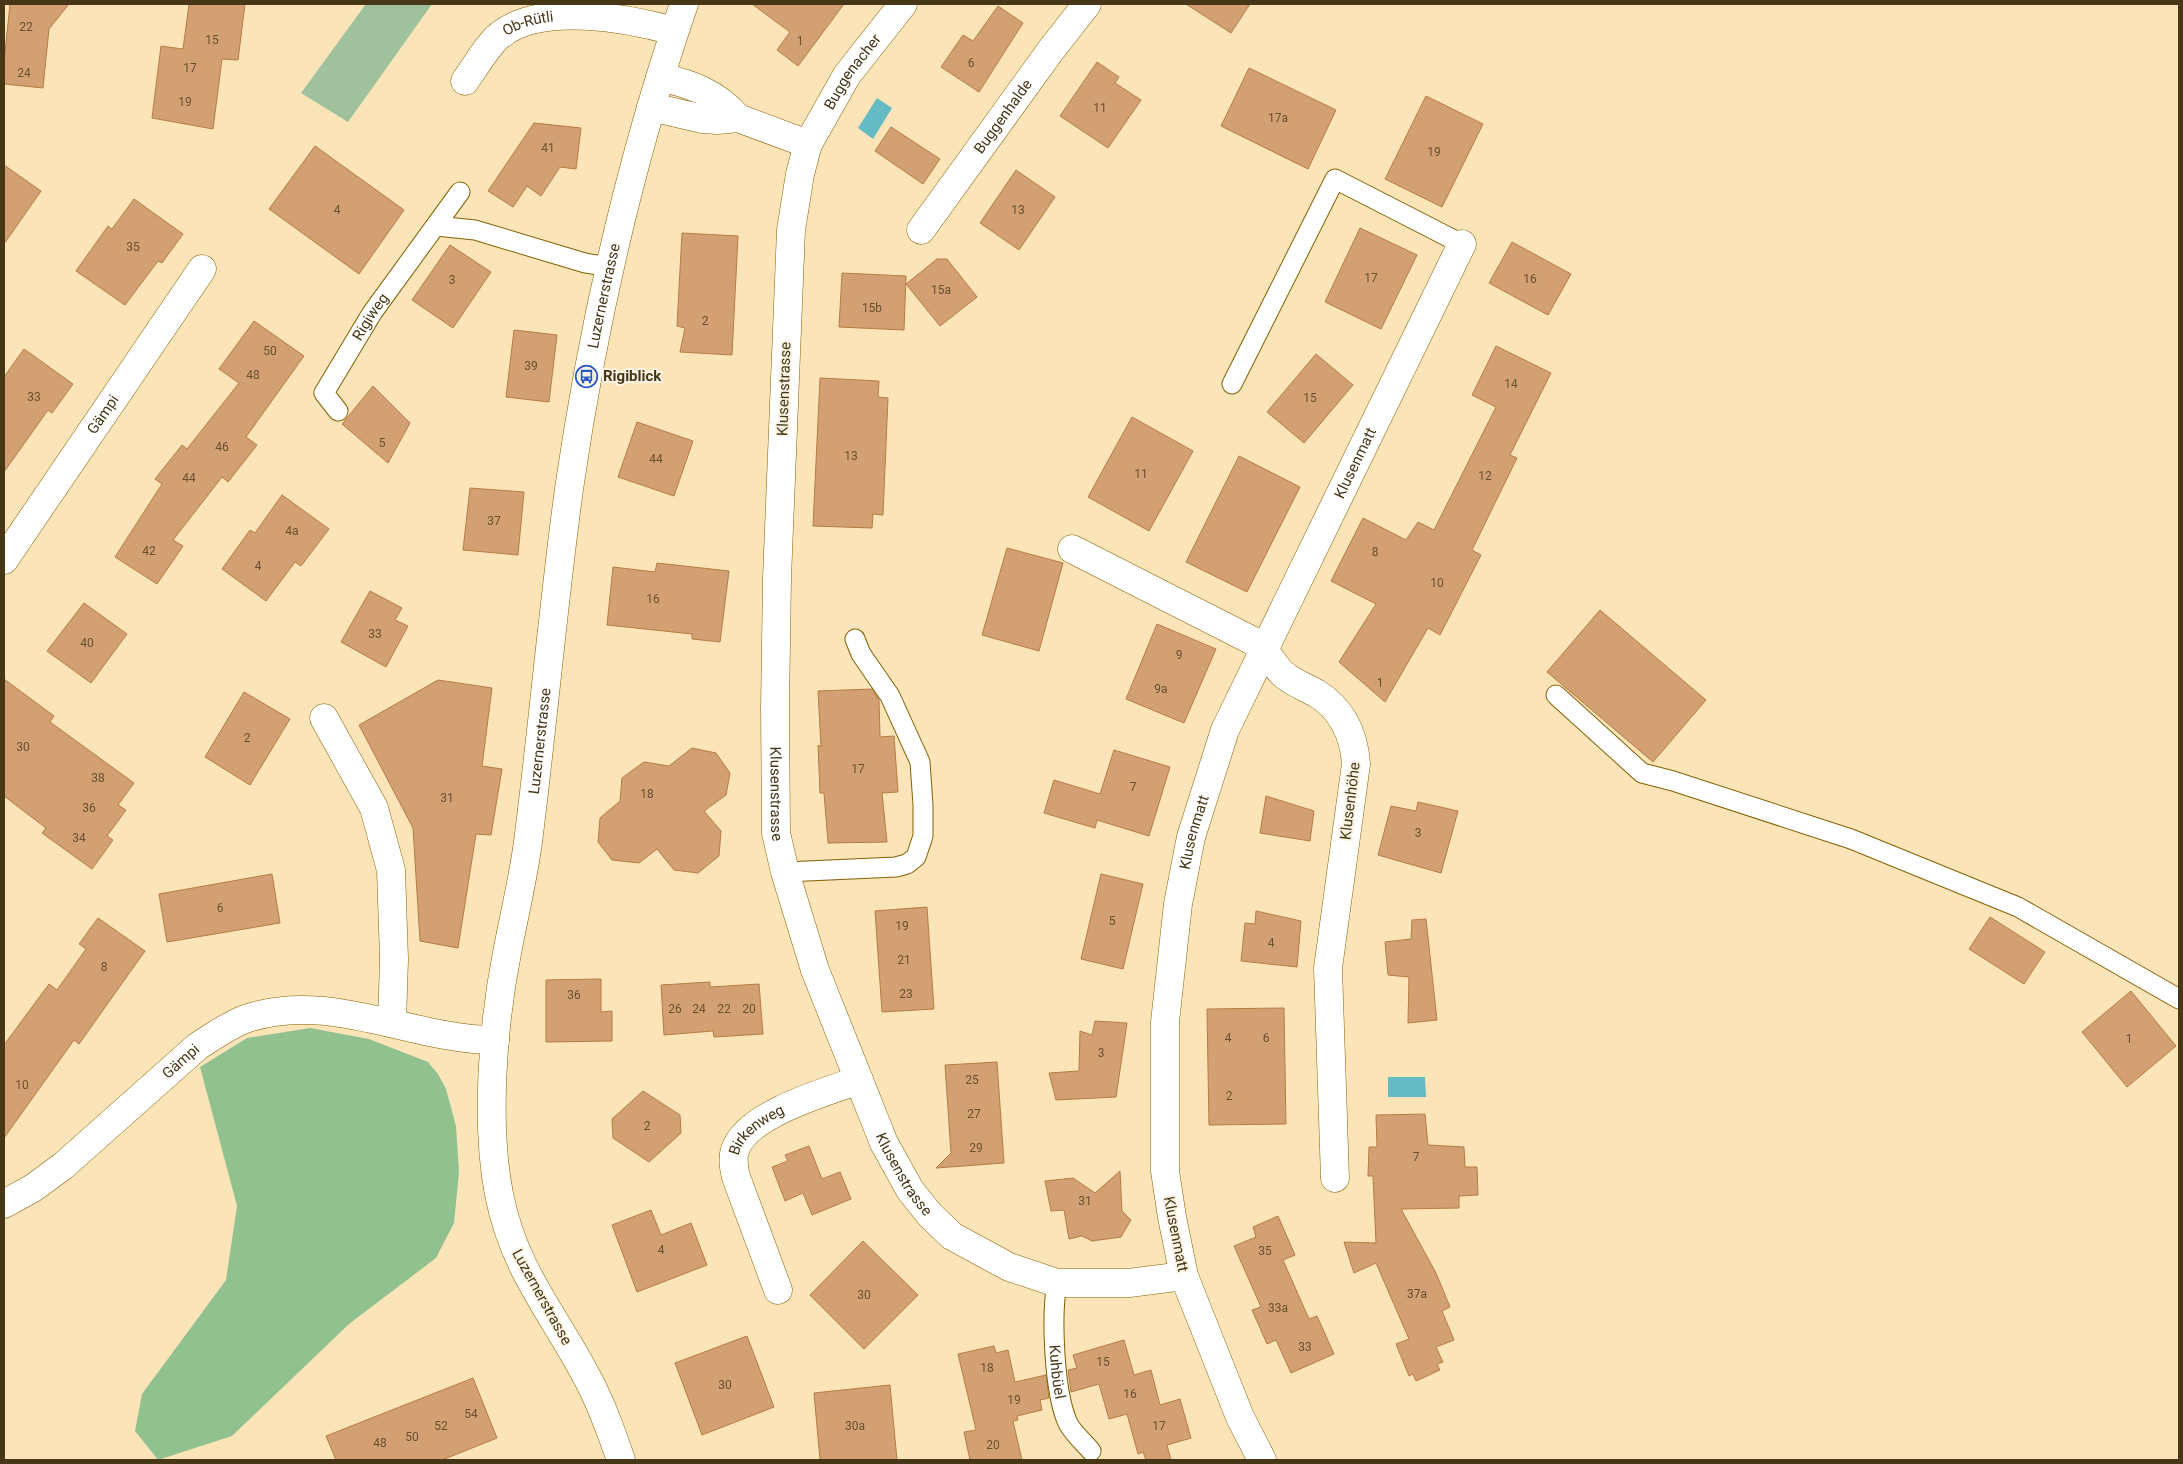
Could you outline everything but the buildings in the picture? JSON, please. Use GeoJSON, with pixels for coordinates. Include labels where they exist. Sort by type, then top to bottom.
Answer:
{"type":"FeatureCollection","features":[{"type":"Feature","properties":{"kind":"street","name":"Luzernerstrasse"},"geometry":{"type":"LineString","coordinates":[[621,1460],[589,1380],[538,1296],[518,1258],[505,1224],[493,1148],[495,1040],[506,956],[528,844],[569,490],[587,376],[626,193],[660,76],[684,4]]}},
{"type":"Feature","properties":{"kind":"street","name":"Buggenacher"},"geometry":{"type":"LineString","coordinates":[[808,144],[847,75],[903,4]]}},
{"type":"Feature","properties":{"kind":"street","name":"Buggenhalde"},"geometry":{"type":"LineString","coordinates":[[921,230],[1051,50],[1087,4]]}},
{"type":"Feature","properties":{"kind":"street","name":"Ob-Rütli"},"geometry":{"type":"LineString","coordinates":[[465,81],[499,35],[531,19],[598,15],[641,22],[674,31]]}},
{"type":"Feature","properties":{"kind":"street"},"geometry":{"type":"LineString","coordinates":[[660,76],[711,94],[726,104],[738,118]]}},
{"type":"Feature","properties":{"kind":"street"},"geometry":{"type":"LineString","coordinates":[[651,107],[710,119],[738,118],[808,144]]}},
{"type":"Feature","properties":{"kind":"street","name":"Klusenstrasse"},"geometry":{"type":"LineString","coordinates":[[808,144],[800,174],[790,230],[777,578],[776,833],[785,872],[815,970],[884,1144],[910,1190],[930,1215],[952,1236],[978,1252],[1009,1267],[1056,1283],[1129,1283],[1184,1276]]}},
{"type":"Feature","properties":{"kind":"street","name":"Klusenmatt"},"geometry":{"type":"LineString","coordinates":[[1262,1460],[1240,1417],[1184,1276],[1165,1172],[1165,1022],[1178,904],[1191,837],[1225,730],[1462,244]]}},
{"type":"Feature","properties":{"kind":"street","name":"Gämpi"},"geometry":{"type":"LineString","coordinates":[[4,560],[202,269]]}},
{"type":"Feature","properties":{"kind":"street","name":"Klusenhöhe"},"geometry":{"type":"LineString","coordinates":[[1072,549],[1243,635],[1264,648],[1283,674],[1317,694],[1337,710],[1355,745],[1356,764],[1328,968],[1335,1178]]}},
{"type":"Feature","properties":{"kind":"street"},"geometry":{"type":"LineString","coordinates":[[324,718],[374,808],[391,870],[394,959],[392,1023]]}},
{"type":"Feature","properties":{"kind":"street","name":"Gämpi"},"geometry":{"type":"LineString","coordinates":[[4,1204],[33,1188],[63,1166],[198,1046],[247,1018],[276,1011],[313,1008],[461,1038],[495,1040]]}},
{"type":"Feature","properties":{"kind":"street","name":"Birkenweg"},"geometry":{"type":"LineString","coordinates":[[778,1290],[736,1177],[733,1163],[735,1149],[748,1132],[765,1118],[859,1080]]}},
{"type":"Feature","properties":{"kind":"lane"},"geometry":{"type":"LineString","coordinates":[[1232,384],[1335,179],[1462,244]]}},
{"type":"Feature","properties":{"kind":"lane","name":"Rigiweg"},"geometry":{"type":"LineString","coordinates":[[338,411],[324,393],[372,313],[460,192]]}},
{"type":"Feature","properties":{"kind":"lane"},"geometry":{"type":"LineString","coordinates":[[436,226],[475,230],[585,263],[609,267]]}},
{"type":"Feature","properties":{"kind":"lane"},"geometry":{"type":"LineString","coordinates":[[785,872],[896,868],[907,864],[916,857],[923,836],[924,805],[920,762],[890,696],[861,654],[855,639]]}},
{"type":"Feature","properties":{"kind":"lane"},"geometry":{"type":"LineString","coordinates":[[1556,694],[1642,773],[1673,781],[1851,839],[2018,907],[2179,999]]}},
{"type":"Feature","properties":{"kind":"lane","name":"Kuhbüel"},"geometry":{"type":"LineString","coordinates":[[1056,1283],[1054,1302],[1058,1386],[1067,1423],[1091,1451]]}},
{"type":"Feature","properties":{"kind":"green space"},"geometry":{"type":"Polygon","coordinates":[[[366,4],[432,4],[348,122],[301,93],[366,4]]]}},
{"type":"Feature","properties":{"kind":"green space"},"geometry":{"type":"Polygon","coordinates":[[[310,1028],[369,1039],[428,1062],[438,1074],[446,1089],[456,1126],[459,1172],[454,1223],[436,1258],[349,1324],[232,1436],[158,1460],[135,1431],[142,1394],[226,1280],[237,1206],[200,1067],[247,1038],[310,1028]]]}},
{"type":"Feature","properties":{"kind":"water"},"geometry":{"type":"Polygon","coordinates":[[[877,98],[892,108],[873,139],[858,128],[877,98]]]}},
{"type":"Feature","properties":{"kind":"water"},"geometry":{"type":"Polygon","coordinates":[[[1388,1077],[1425,1077],[1426,1097],[1388,1097],[1388,1077]]]}},
{"type":"Feature","properties":{"kind":"place","name":"Rigiblick"},"geometry":{"type":"Point","coordinates":[587,376]}}]}
